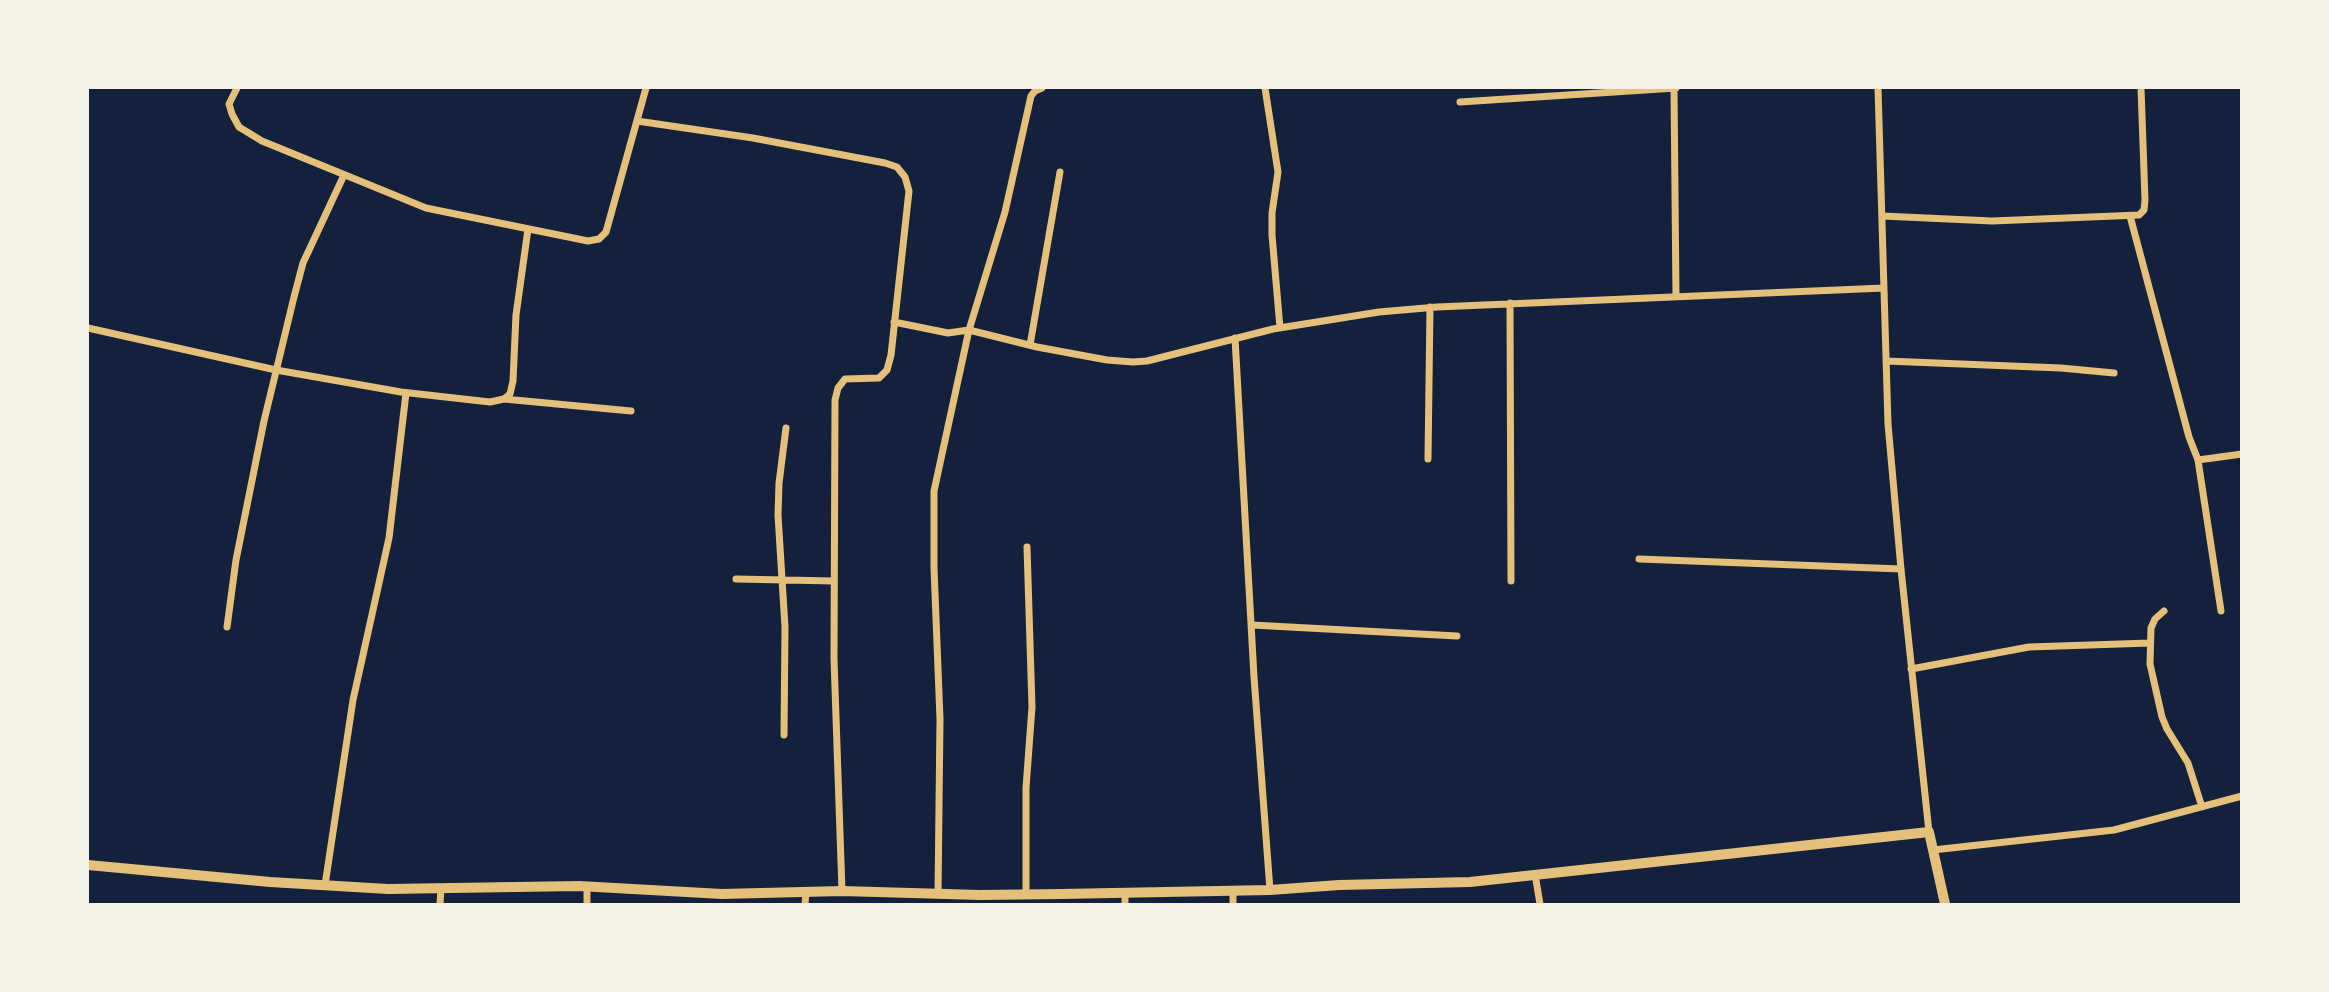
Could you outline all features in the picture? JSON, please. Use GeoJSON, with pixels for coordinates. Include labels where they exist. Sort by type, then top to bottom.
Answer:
{"type":"FeatureCollection","features":[{"type":"Feature","properties":{"kind":"street"},"geometry":{"type":"LineString","coordinates":[[237,88],[229,104],[232,114],[239,127],[262,141],[426,208],[588,241],[599,239],[606,232],[646,88]]}},
{"type":"Feature","properties":{"kind":"street"},"geometry":{"type":"LineString","coordinates":[[938,894],[940,719],[933,514],[938,469],[969,330],[1005,212],[1031,96],[1042,88]]}},
{"type":"Feature","properties":{"kind":"street"},"geometry":{"type":"LineString","coordinates":[[1265,88],[1278,172],[1272,224],[1280,328]]}},
{"type":"Feature","properties":{"kind":"street"},"geometry":{"type":"LineString","coordinates":[[1540,88],[1542,96]]}},
{"type":"Feature","properties":{"kind":"street"},"geometry":{"type":"LineString","coordinates":[[1460,102],[1675,88],[1676,296]]}},
{"type":"Feature","properties":{"kind":"street"},"geometry":{"type":"LineString","coordinates":[[1878,88],[1888,424],[1929,832],[1945,905]]}},
{"type":"Feature","properties":{"kind":"street"},"geometry":{"type":"LineString","coordinates":[[1882,216],[1992,221],[2139,215],[2144,209],[2145,200],[2141,88]]}},
{"type":"Feature","properties":{"kind":"street"},"geometry":{"type":"LineString","coordinates":[[637,121],[754,138],[897,167],[905,177],[909,191],[891,355],[887,370],[879,378],[845,379],[838,387],[835,400],[834,581],[842,891]]}},
{"type":"Feature","properties":{"kind":"street"},"geometry":{"type":"LineString","coordinates":[[1030,345],[1060,172]]}},
{"type":"Feature","properties":{"kind":"street"},"geometry":{"type":"LineString","coordinates":[[227,627],[236,561],[264,421],[303,263],[344,175]]}},
{"type":"Feature","properties":{"kind":"street"},"geometry":{"type":"LineString","coordinates":[[2130,216],[2189,437],[2198,460],[2221,611]]}},
{"type":"Feature","properties":{"kind":"street"},"geometry":{"type":"LineString","coordinates":[[504,399],[510,394],[513,381],[516,314],[528,229]]}},
{"type":"Feature","properties":{"kind":"street"},"geometry":{"type":"LineString","coordinates":[[894,322],[948,333],[969,330],[1030,345],[1107,360],[1133,362],[1147,361],[1280,328],[1430,307],[1884,289]]}},
{"type":"Feature","properties":{"kind":"street"},"geometry":{"type":"LineString","coordinates":[[1510,303],[1511,581]]}},
{"type":"Feature","properties":{"kind":"street"},"geometry":{"type":"LineString","coordinates":[[1428,458],[1430,307]]}},
{"type":"Feature","properties":{"kind":"street"},"geometry":{"type":"LineString","coordinates":[[88,328],[276,370],[406,393],[490,402],[504,399],[631,411]]}},
{"type":"Feature","properties":{"kind":"street"},"geometry":{"type":"LineString","coordinates":[[1235,338],[1270,890]]}},
{"type":"Feature","properties":{"kind":"street"},"geometry":{"type":"LineString","coordinates":[[1886,361],[2061,368],[2114,373]]}},
{"type":"Feature","properties":{"kind":"street"},"geometry":{"type":"LineString","coordinates":[[326,885],[353,700],[389,538],[406,393]]}},
{"type":"Feature","properties":{"kind":"street"},"geometry":{"type":"LineString","coordinates":[[784,735],[785,627],[779,483],[786,428]]}},
{"type":"Feature","properties":{"kind":"street"},"geometry":{"type":"LineString","coordinates":[[2198,460],[2242,454]]}},
{"type":"Feature","properties":{"kind":"street"},"geometry":{"type":"LineString","coordinates":[[1020,898],[1032,707],[1027,547]]}},
{"type":"Feature","properties":{"kind":"street"},"geometry":{"type":"LineString","coordinates":[[1639,559],[1901,569]]}},
{"type":"Feature","properties":{"kind":"street"},"geometry":{"type":"LineString","coordinates":[[736,579],[834,581]]}},
{"type":"Feature","properties":{"kind":"street"},"geometry":{"type":"LineString","coordinates":[[2164,611],[2155,619],[2151,628],[2150,663],[2162,716],[2188,763],[2202,807]]}},
{"type":"Feature","properties":{"kind":"street"},"geometry":{"type":"LineString","coordinates":[[1252,625],[1457,636]]}},
{"type":"Feature","properties":{"kind":"street"},"geometry":{"type":"LineString","coordinates":[[1911,668],[2029,648],[2150,643]]}},
{"type":"Feature","properties":{"kind":"street"},"geometry":{"type":"LineString","coordinates":[[1933,850],[2114,830],[2242,796]]}},
{"type":"Feature","properties":{"kind":"street"},"geometry":{"type":"LineString","coordinates":[[88,865],[388,889],[587,887],[722,894],[842,891],[1020,898],[1470,882],[1929,832]]}},
{"type":"Feature","properties":{"kind":"street"},"geometry":{"type":"LineString","coordinates":[[1535,874],[1539,905]]}},
{"type":"Feature","properties":{"kind":"street"},"geometry":{"type":"LineString","coordinates":[[587,887],[587,905]]}},
{"type":"Feature","properties":{"kind":"street"},"geometry":{"type":"LineString","coordinates":[[440,905],[442,888]]}},
{"type":"Feature","properties":{"kind":"street"},"geometry":{"type":"LineString","coordinates":[[1233,891],[1233,905]]}},
{"type":"Feature","properties":{"kind":"street"},"geometry":{"type":"LineString","coordinates":[[805,905],[806,892]]}},
{"type":"Feature","properties":{"kind":"street"},"geometry":{"type":"LineString","coordinates":[[1125,893],[1125,905]]}}]}
